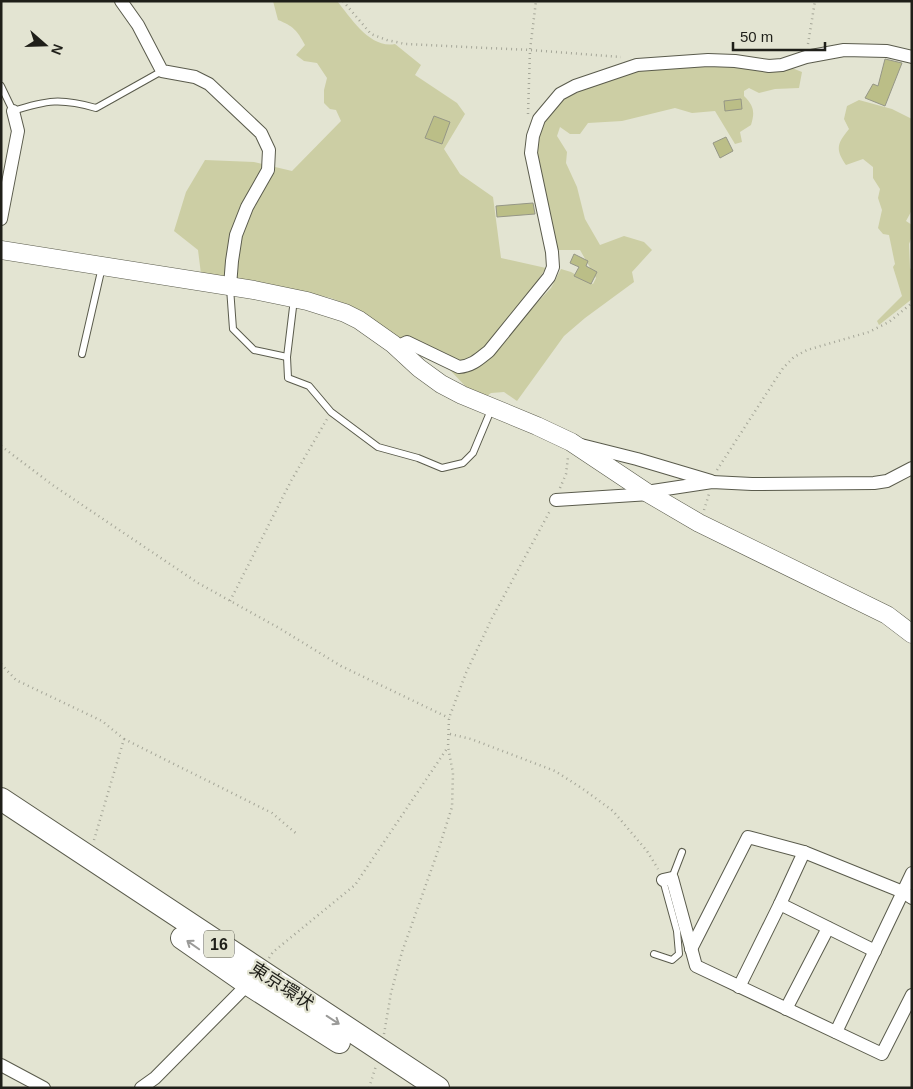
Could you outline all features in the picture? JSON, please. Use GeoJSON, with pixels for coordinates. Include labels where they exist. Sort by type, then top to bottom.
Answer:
{"type":"FeatureCollection","features":[{"type":"Feature","properties":{"kind":"highway","name":"東京環状"},"geometry":{"type":"LineString","coordinates":[[1,799],[89,858],[254,978],[378,1059],[438,1088]]}},
{"type":"Feature","properties":{"kind":"highway","name":"東京環状"},"geometry":{"type":"LineString","coordinates":[[1,818],[177,934],[254,978]]}},
{"type":"Feature","properties":{"kind":"highway","name":"東京環状"},"geometry":{"type":"LineString","coordinates":[[378,1059],[409,1088]]}},
{"type":"Feature","properties":{"kind":"street"},"geometry":{"type":"LineString","coordinates":[[121,1],[138,25],[162,71],[195,77],[209,84],[261,132],[269,150],[268,170],[247,207],[236,235],[230,286]]}},
{"type":"Feature","properties":{"kind":"street"},"geometry":{"type":"LineString","coordinates":[[396,346],[407,342],[459,367],[477,362],[489,351],[549,277],[553,267],[552,252],[531,153],[533,136],[540,119],[560,94],[575,86],[638,65],[708,60],[735,61],[769,66],[782,65],[806,57],[844,50],[863,49],[887,51],[912,57]]}},
{"type":"Feature","properties":{"kind":"street"},"geometry":{"type":"LineString","coordinates":[[1,219],[18,131],[13,111]]}},
{"type":"Feature","properties":{"kind":"street"},"geometry":{"type":"LineString","coordinates":[[1,250],[230,286],[294,298],[344,313],[359,320],[396,346],[419,368],[441,384],[571,442],[648,493],[699,523],[887,615],[912,634]]}},
{"type":"Feature","properties":{"kind":"street"},"geometry":{"type":"LineString","coordinates":[[571,442],[712,481],[752,484],[874,483],[887,480],[912,468]]}},
{"type":"Feature","properties":{"kind":"street"},"geometry":{"type":"LineString","coordinates":[[556,500],[648,493],[712,481]]}},
{"type":"Feature","properties":{"kind":"street"},"geometry":{"type":"LineString","coordinates":[[691,949],[748,837],[804,852],[907,895]]}},
{"type":"Feature","properties":{"kind":"street"},"geometry":{"type":"LineString","coordinates":[[739,987],[804,852]]}},
{"type":"Feature","properties":{"kind":"street"},"geometry":{"type":"LineString","coordinates":[[836,1032],[875,951],[907,895],[912,873]]}},
{"type":"Feature","properties":{"kind":"street"},"geometry":{"type":"LineString","coordinates":[[667,879],[681,930],[691,949],[696,966],[739,987],[882,1054],[912,995]]}},
{"type":"Feature","properties":{"kind":"street"},"geometry":{"type":"LineString","coordinates":[[780,904],[875,951]]}},
{"type":"Feature","properties":{"kind":"street"},"geometry":{"type":"LineString","coordinates":[[786,1009],[828,928]]}},
{"type":"Feature","properties":{"kind":"street"},"geometry":{"type":"LineString","coordinates":[[141,1088],[155,1078],[254,978]]}},
{"type":"Feature","properties":{"kind":"street"},"geometry":{"type":"LineString","coordinates":[[1,1065],[44,1088]]}},
{"type":"Feature","properties":{"kind":"lane"},"geometry":{"type":"LineString","coordinates":[[1,86],[13,111],[41,102],[65,100],[96,108],[162,71]]}},
{"type":"Feature","properties":{"kind":"lane"},"geometry":{"type":"LineString","coordinates":[[82,354],[102,266]]}},
{"type":"Feature","properties":{"kind":"lane"},"geometry":{"type":"LineString","coordinates":[[230,286],[234,329],[254,350],[287,357]]}},
{"type":"Feature","properties":{"kind":"lane"},"geometry":{"type":"LineString","coordinates":[[294,298],[287,357],[288,378],[308,386],[331,412],[378,447],[418,458],[442,468],[463,463],[473,452],[492,408]]}},
{"type":"Feature","properties":{"kind":"lane"},"geometry":{"type":"LineString","coordinates":[[667,879],[682,852]]}},
{"type":"Feature","properties":{"kind":"lane"},"geometry":{"type":"LineString","coordinates":[[654,954],[672,960],[679,954],[681,930]]}},
{"type":"Feature","properties":{"kind":"path"},"geometry":{"type":"LineString","coordinates":[[343,1],[371,34],[405,44],[616,56],[630,59],[638,65]]}},
{"type":"Feature","properties":{"kind":"path"},"geometry":{"type":"LineString","coordinates":[[528,119],[530,50],[536,1]]}},
{"type":"Feature","properties":{"kind":"path"},"geometry":{"type":"LineString","coordinates":[[806,57],[815,1]]}},
{"type":"Feature","properties":{"kind":"path"},"geometry":{"type":"LineString","coordinates":[[699,523],[712,481],[783,368],[794,357],[807,350],[869,332],[889,322],[912,304]]}},
{"type":"Feature","properties":{"kind":"path"},"geometry":{"type":"LineString","coordinates":[[230,601],[291,481],[331,412]]}},
{"type":"Feature","properties":{"kind":"path"},"geometry":{"type":"LineString","coordinates":[[368,1088],[378,1059],[391,993],[402,952],[440,848],[452,807],[452,773],[448,747],[450,734],[449,718],[466,673],[492,618],[556,500],[566,474],[571,442]]}},
{"type":"Feature","properties":{"kind":"path"},"geometry":{"type":"LineString","coordinates":[[1,446],[54,486],[198,584],[280,628],[341,666],[449,718]]}},
{"type":"Feature","properties":{"kind":"path"},"geometry":{"type":"LineString","coordinates":[[1,664],[16,680],[102,721],[124,738],[272,813],[298,835]]}},
{"type":"Feature","properties":{"kind":"path"},"geometry":{"type":"LineString","coordinates":[[450,734],[471,739],[556,771],[583,788],[613,811],[631,831],[667,879]]}},
{"type":"Feature","properties":{"kind":"path"},"geometry":{"type":"LineString","coordinates":[[89,858],[124,738]]}},
{"type":"Feature","properties":{"kind":"path"},"geometry":{"type":"LineString","coordinates":[[254,978],[273,952],[355,885],[448,747]]}},
{"type":"Feature","properties":{"kind":"green space"},"geometry":{"type":"Polygon","coordinates":[[[273,1],[337,1],[369,37],[377,42],[395,44],[421,65],[415,75],[457,103],[465,114],[444,149],[460,174],[493,197],[501,258],[546,268],[523,302],[533,307],[551,288],[561,269],[571,272],[593,284],[596,278],[580,250],[557,250],[537,158],[543,118],[566,96],[577,93],[583,87],[648,68],[711,65],[792,68],[802,72],[799,88],[775,89],[759,93],[749,88],[744,91],[744,96],[752,106],[753,116],[751,125],[740,132],[742,142],[735,144],[715,111],[692,113],[675,108],[622,121],[588,123],[580,134],[570,134],[560,127],[557,136],[567,152],[566,163],[577,187],[585,219],[600,245],[624,236],[644,242],[652,250],[632,272],[634,282],[564,336],[517,401],[504,392],[491,393],[482,400],[469,390],[449,369],[396,338],[357,309],[331,298],[272,285],[201,274],[198,250],[174,231],[186,192],[205,160],[254,162],[292,171],[341,121],[336,110],[330,109],[324,103],[324,90],[327,78],[317,63],[304,61],[296,55],[305,45],[294,29],[278,20],[273,1]]]}},
{"type":"Feature","properties":{"kind":"green space"},"geometry":{"type":"Polygon","coordinates":[[[859,100],[892,109],[912,119],[912,210],[906,221],[912,225],[912,236],[909,244],[910,268],[912,271],[912,299],[879,325],[877,321],[902,296],[893,267],[895,264],[889,235],[883,234],[878,228],[882,210],[878,198],[880,189],[873,178],[873,167],[863,159],[846,165],[839,151],[840,143],[849,129],[844,119],[847,106],[859,100]]]}},
{"type":"Feature","properties":{"kind":"building"},"geometry":{"type":"Polygon","coordinates":[[[885,59],[902,63],[885,106],[865,98],[873,84],[878,86],[885,59]]]}},
{"type":"Feature","properties":{"kind":"building"},"geometry":{"type":"Polygon","coordinates":[[[741,99],[742,109],[725,111],[724,101],[741,99]]]}},
{"type":"Feature","properties":{"kind":"building"},"geometry":{"type":"Polygon","coordinates":[[[434,116],[450,122],[442,144],[425,138],[434,116]]]}},
{"type":"Feature","properties":{"kind":"building"},"geometry":{"type":"Polygon","coordinates":[[[726,137],[733,151],[720,158],[713,143],[726,137]]]}},
{"type":"Feature","properties":{"kind":"building"},"geometry":{"type":"Polygon","coordinates":[[[533,203],[535,214],[497,217],[496,206],[533,203]]]}},
{"type":"Feature","properties":{"kind":"building"},"geometry":{"type":"Polygon","coordinates":[[[574,254],[588,261],[586,266],[597,272],[591,284],[574,276],[579,267],[570,263],[574,254]]]}}]}
